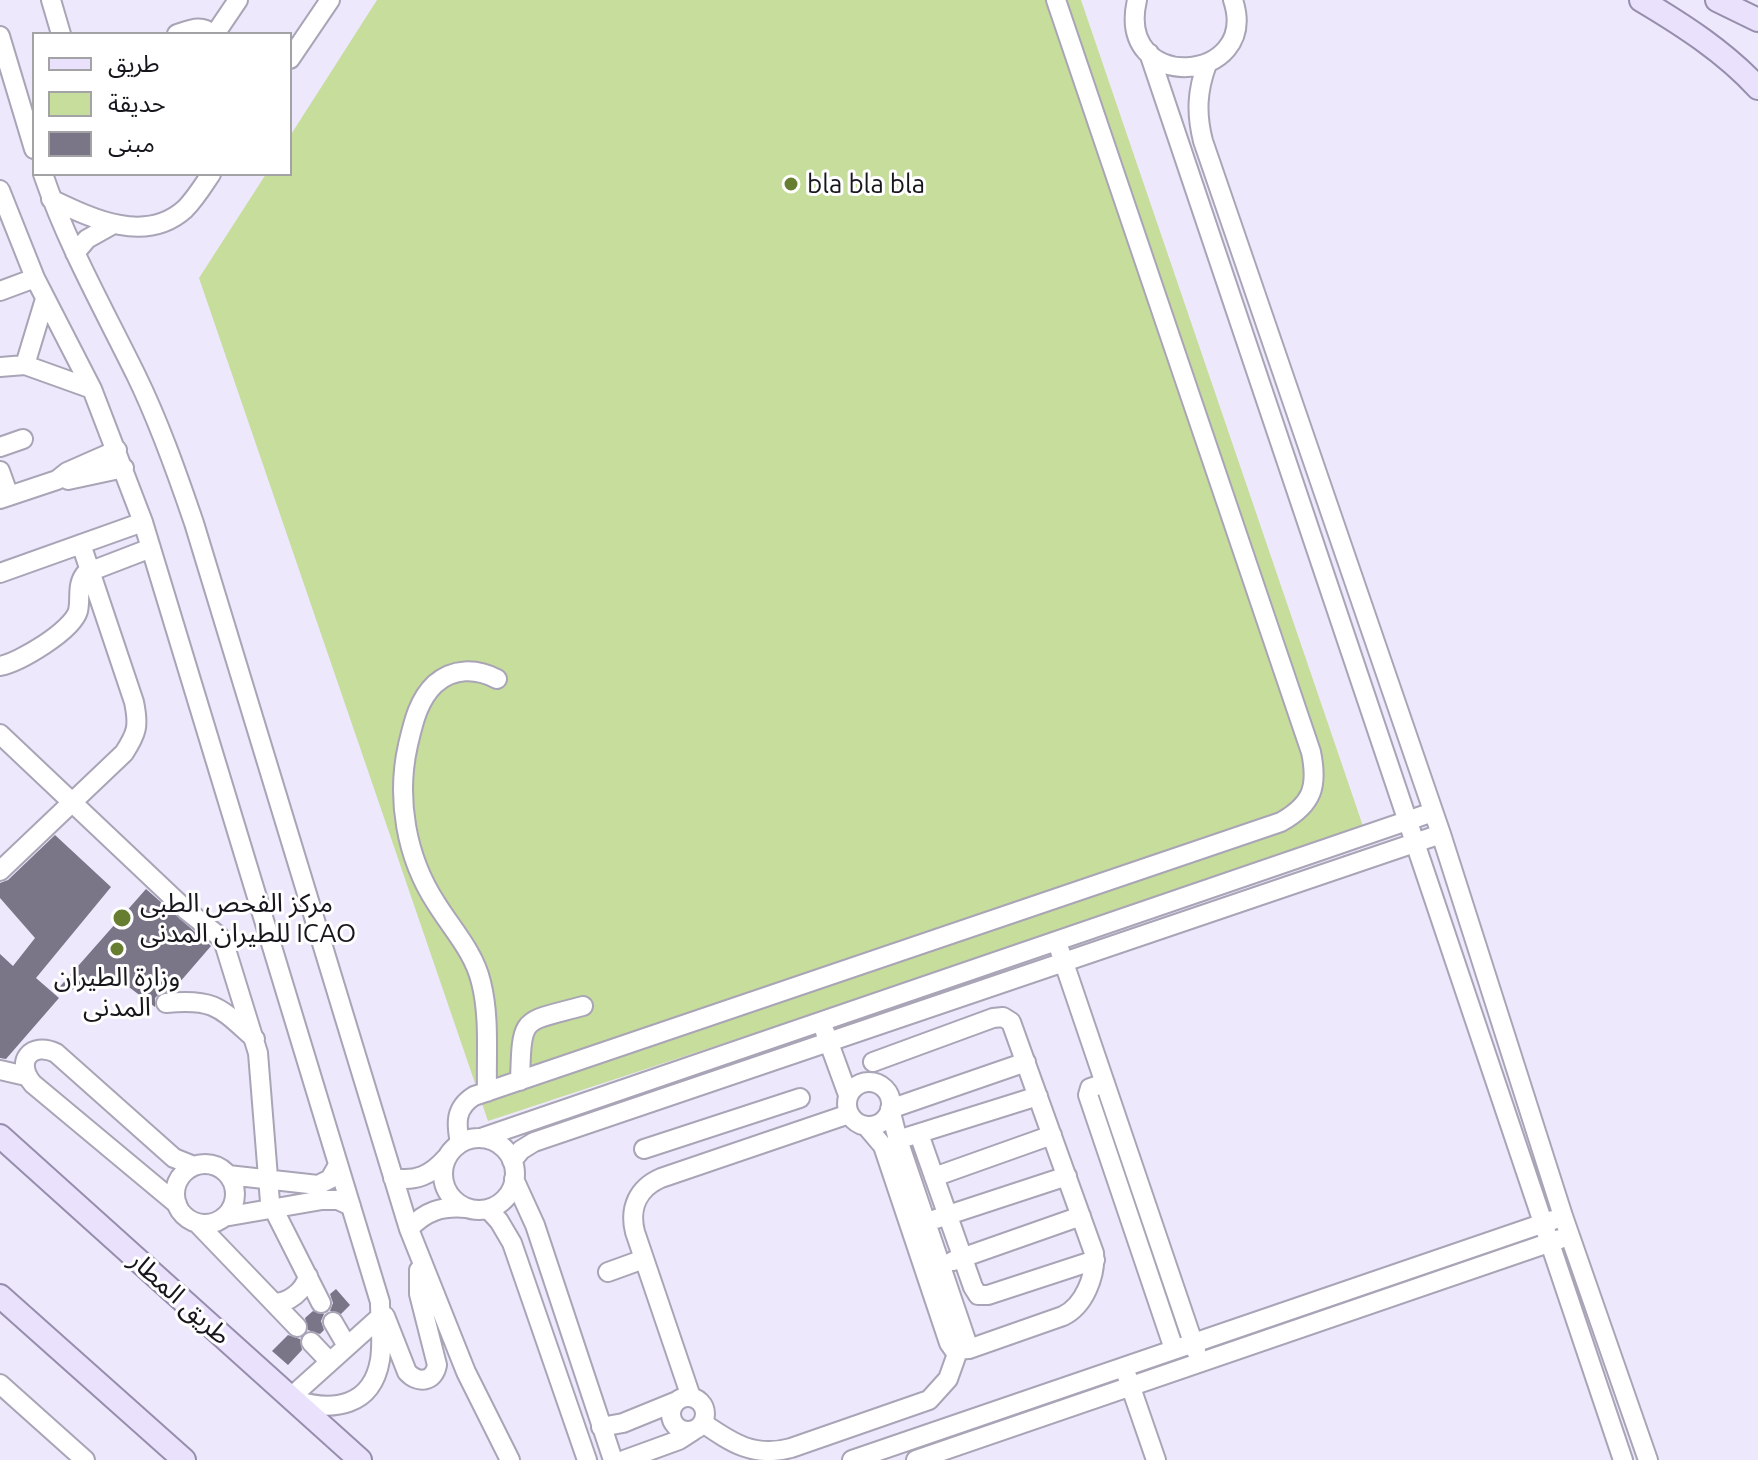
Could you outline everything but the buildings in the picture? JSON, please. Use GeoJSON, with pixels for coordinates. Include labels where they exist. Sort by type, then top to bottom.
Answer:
{"type":"FeatureCollection","features":[{"type":"Feature","properties":{"kind":"main road"},"geometry":{"type":"LineString","coordinates":[[1641,0],[1709,44],[1758,88]]}},
{"type":"Feature","properties":{"kind":"main road"},"geometry":{"type":"LineString","coordinates":[[1717,0],[1758,20]]}},
{"type":"Feature","properties":{"kind":"main road","name":"طريق المطار"},"geometry":{"type":"LineString","coordinates":[[0,1136],[360,1460]]}},
{"type":"Feature","properties":{"kind":"main road"},"geometry":{"type":"LineString","coordinates":[[0,1296],[184,1460]]}},
{"type":"Feature","properties":{"kind":"street"},"geometry":{"type":"LineString","coordinates":[[51,0],[60,32]]}},
{"type":"Feature","properties":{"kind":"street"},"geometry":{"type":"LineString","coordinates":[[215,32],[238,0]]}},
{"type":"Feature","properties":{"kind":"street"},"geometry":{"type":"LineString","coordinates":[[292,56],[330,0]]}},
{"type":"Feature","properties":{"kind":"street"},"geometry":{"type":"LineString","coordinates":[[460,1143],[456,1119],[459,1110],[465,1102],[487,1092],[1281,822],[1297,813],[1307,801],[1314,787],[1311,752],[1056,0]]}},
{"type":"Feature","properties":{"kind":"street"},"geometry":{"type":"LineString","coordinates":[[1137,0],[1134,14],[1140,42],[1158,61],[1182,69],[1207,64],[1219,56],[1234,32],[1236,18],[1233,0]]}},
{"type":"Feature","properties":{"kind":"street"},"geometry":{"type":"LineString","coordinates":[[183,32],[196,28],[211,32]]}},
{"type":"Feature","properties":{"kind":"street"},"geometry":{"type":"LineString","coordinates":[[0,36],[32,142]]}},
{"type":"Feature","properties":{"kind":"street"},"geometry":{"type":"LineString","coordinates":[[1149,53],[1623,1460]]}},
{"type":"Feature","properties":{"kind":"street"},"geometry":{"type":"LineString","coordinates":[[1207,64],[1197,100],[1197,118],[1203,141],[1441,834],[1563,1216],[1648,1460]]}},
{"type":"Feature","properties":{"kind":"street"},"geometry":{"type":"LineString","coordinates":[[44,176],[75,253],[137,376],[183,491],[419,1259],[466,1372],[510,1460]]}},
{"type":"Feature","properties":{"kind":"street"},"geometry":{"type":"LineString","coordinates":[[51,199],[112,225],[159,224],[187,207],[210,176]]}},
{"type":"Feature","properties":{"kind":"street"},"geometry":{"type":"LineString","coordinates":[[0,190],[35,278],[92,389],[124,468],[151,548],[380,1310],[407,1372],[421,1381],[429,1378],[437,1365],[419,1294],[419,1259]]}},
{"type":"Feature","properties":{"kind":"street"},"geometry":{"type":"LineString","coordinates":[[75,253],[87,239],[112,225]]}},
{"type":"Feature","properties":{"kind":"street"},"geometry":{"type":"LineString","coordinates":[[0,291],[35,278]]}},
{"type":"Feature","properties":{"kind":"street"},"geometry":{"type":"LineString","coordinates":[[25,365],[45,299]]}},
{"type":"Feature","properties":{"kind":"street"},"geometry":{"type":"LineString","coordinates":[[0,367],[25,365],[92,389]]}},
{"type":"Feature","properties":{"kind":"street"},"geometry":{"type":"LineString","coordinates":[[0,447],[23,439]]}},
{"type":"Feature","properties":{"kind":"street"},"geometry":{"type":"LineString","coordinates":[[57,480],[67,472],[117,450]]}},
{"type":"Feature","properties":{"kind":"street"},"geometry":{"type":"LineString","coordinates":[[0,471],[4,497],[57,480],[71,480],[124,468]]}},
{"type":"Feature","properties":{"kind":"street"},"geometry":{"type":"LineString","coordinates":[[0,573],[143,522]]}},
{"type":"Feature","properties":{"kind":"street"},"geometry":{"type":"LineString","coordinates":[[0,871],[124,753],[135,736],[138,719],[81,544]]}},
{"type":"Feature","properties":{"kind":"street"},"geometry":{"type":"LineString","coordinates":[[0,666],[20,659],[72,622],[79,607],[82,578],[90,571],[151,548]]}},
{"type":"Feature","properties":{"kind":"street"},"geometry":{"type":"LineString","coordinates":[[487,1092],[486,1011],[480,978],[467,949],[434,901],[417,865],[406,829],[403,775],[413,725],[420,705],[431,688],[458,672],[478,671],[497,679]]}},
{"type":"Feature","properties":{"kind":"street"},"geometry":{"type":"LineString","coordinates":[[0,734],[186,910],[219,936],[255,1039],[267,1180],[273,1208],[321,1303]]}},
{"type":"Feature","properties":{"kind":"street"},"geometry":{"type":"LineString","coordinates":[[393,1178],[423,1177],[432,1172],[460,1143],[1433,812]]}},
{"type":"Feature","properties":{"kind":"street"},"geometry":{"type":"LineString","coordinates":[[409,1229],[428,1213],[440,1208],[488,1209],[506,1198],[521,1150],[534,1142],[1441,834]]}},
{"type":"Feature","properties":{"kind":"street"},"geometry":{"type":"LineString","coordinates":[[1057,941],[1200,1363]]}},
{"type":"Feature","properties":{"kind":"street"},"geometry":{"type":"LineString","coordinates":[[166,1003],[192,1001],[214,1006],[255,1039]]}},
{"type":"Feature","properties":{"kind":"street"},"geometry":{"type":"LineString","coordinates":[[520,1081],[524,1027],[535,1020],[583,1006]]}},
{"type":"Feature","properties":{"kind":"street"},"geometry":{"type":"LineString","coordinates":[[854,1010],[881,1085],[889,1096],[898,1140],[926,1222],[932,1268],[949,1343],[963,1350]]}},
{"type":"Feature","properties":{"kind":"street"},"geometry":{"type":"LineString","coordinates":[[684,1399],[671,1413],[680,1429],[698,1427],[745,1449],[769,1453],[791,1448],[929,1400],[948,1379],[963,1350],[1069,1313],[1082,1299],[1095,1260],[1014,1026],[1007,1019],[998,1017],[873,1062]]}},
{"type":"Feature","properties":{"kind":"street"},"geometry":{"type":"LineString","coordinates":[[822,1022],[856,1122],[866,1126],[883,1146],[932,1268]]}},
{"type":"Feature","properties":{"kind":"street"},"geometry":{"type":"LineString","coordinates":[[26,1076],[24,1065],[28,1056],[36,1049],[47,1048],[174,1158],[194,1166]]}},
{"type":"Feature","properties":{"kind":"street"},"geometry":{"type":"LineString","coordinates":[[866,1126],[884,1121],[890,1109],[1026,1062]]}},
{"type":"Feature","properties":{"kind":"street"},"geometry":{"type":"LineString","coordinates":[[0,1070],[26,1076],[177,1204],[182,1213],[197,1223],[297,1327]]}},
{"type":"Feature","properties":{"kind":"street"},"geometry":{"type":"LineString","coordinates":[[1105,1083],[1090,1088],[1088,1095],[1174,1349]]}},
{"type":"Feature","properties":{"kind":"street"},"geometry":{"type":"LineString","coordinates":[[684,1399],[633,1221],[636,1201],[653,1182],[784,1136],[849,1105],[858,1084],[881,1085]]}},
{"type":"Feature","properties":{"kind":"street"},"geometry":{"type":"LineString","coordinates":[[898,1140],[1038,1096]]}},
{"type":"Feature","properties":{"kind":"street"},"geometry":{"type":"LineString","coordinates":[[644,1149],[800,1098]]}},
{"type":"Feature","properties":{"kind":"street"},"geometry":{"type":"LineString","coordinates":[[774,1107],[784,1136]]}},
{"type":"Feature","properties":{"kind":"street"},"geometry":{"type":"LineString","coordinates":[[919,1134],[975,1292],[983,1296],[1095,1260]]}},
{"type":"Feature","properties":{"kind":"street"},"geometry":{"type":"LineString","coordinates":[[934,1177],[1052,1135]]}},
{"type":"Feature","properties":{"kind":"street"},"geometry":{"type":"LineString","coordinates":[[680,1137],[691,1168]]}},
{"type":"Feature","properties":{"kind":"street"},"geometry":{"type":"LineString","coordinates":[[481,1138],[500,1145],[513,1170],[535,1225],[613,1460]]}},
{"type":"Feature","properties":{"kind":"street"},"geometry":{"type":"LineString","coordinates":[[446,1158],[443,1182],[448,1193],[466,1208]]}},
{"type":"Feature","properties":{"kind":"street"},"geometry":{"type":"LineString","coordinates":[[177,1204],[176,1186],[186,1170],[194,1166],[212,1164],[228,1175],[318,1185],[330,1179],[338,1165]]}},
{"type":"Feature","properties":{"kind":"street"},"geometry":{"type":"LineString","coordinates":[[224,1217],[234,1201],[235,1192],[228,1175]]}},
{"type":"Feature","properties":{"kind":"street"},"geometry":{"type":"LineString","coordinates":[[926,1222],[1067,1176]]}},
{"type":"Feature","properties":{"kind":"street"},"geometry":{"type":"LineString","coordinates":[[197,1223],[207,1224],[224,1217],[330,1199],[351,1206]]}},
{"type":"Feature","properties":{"kind":"street"},"geometry":{"type":"LineString","coordinates":[[488,1209],[512,1243],[587,1460]]}},
{"type":"Feature","properties":{"kind":"street"},"geometry":{"type":"LineString","coordinates":[[932,1268],[1081,1216]]}},
{"type":"Feature","properties":{"kind":"street"},"geometry":{"type":"LineString","coordinates":[[852,1460],[1563,1216]]}},
{"type":"Feature","properties":{"kind":"street"},"geometry":{"type":"LineString","coordinates":[[916,1460],[1571,1236]]}},
{"type":"Feature","properties":{"kind":"street"},"geometry":{"type":"LineString","coordinates":[[608,1272],[644,1259]]}},
{"type":"Feature","properties":{"kind":"street"},"geometry":{"type":"LineString","coordinates":[[274,1303],[288,1300],[305,1285],[308,1276]]}},
{"type":"Feature","properties":{"kind":"street"},"geometry":{"type":"LineString","coordinates":[[380,1310],[380,1360],[375,1377],[366,1390],[356,1399],[330,1408],[293,1399],[380,1310]]}},
{"type":"Feature","properties":{"kind":"street"},"geometry":{"type":"LineString","coordinates":[[333,1322],[347,1346]]}},
{"type":"Feature","properties":{"kind":"street"},"geometry":{"type":"LineString","coordinates":[[311,1342],[330,1362]]}},
{"type":"Feature","properties":{"kind":"street"},"geometry":{"type":"LineString","coordinates":[[1123,1367],[1156,1460]]}},
{"type":"Feature","properties":{"kind":"street"},"geometry":{"type":"LineString","coordinates":[[0,1384],[85,1460]]}},
{"type":"Feature","properties":{"kind":"street"},"geometry":{"type":"LineString","coordinates":[[601,1427],[623,1423],[684,1399],[697,1400],[705,1410],[698,1427],[679,1440],[624,1460]]}},
{"type":"Feature","properties":{"kind":"green space"},"geometry":{"type":"Polygon","coordinates":[[[377,0],[1081,0],[1365,832],[488,1121],[199,278],[265,176],[292,176],[292,133],[377,0]]]}},
{"type":"Feature","properties":{"kind":"place","name":"bla bla bla"},"geometry":{"type":"Point","coordinates":[791,184]}},
{"type":"Feature","properties":{"kind":"place","name":"مركز الفحص الطبى للطيران المدنى ICAO"},"geometry":{"type":"Point","coordinates":[122,918]}},
{"type":"Feature","properties":{"kind":"place","name":"وزارة الطيران المدنى"},"geometry":{"type":"Point","coordinates":[117,949]}}]}
